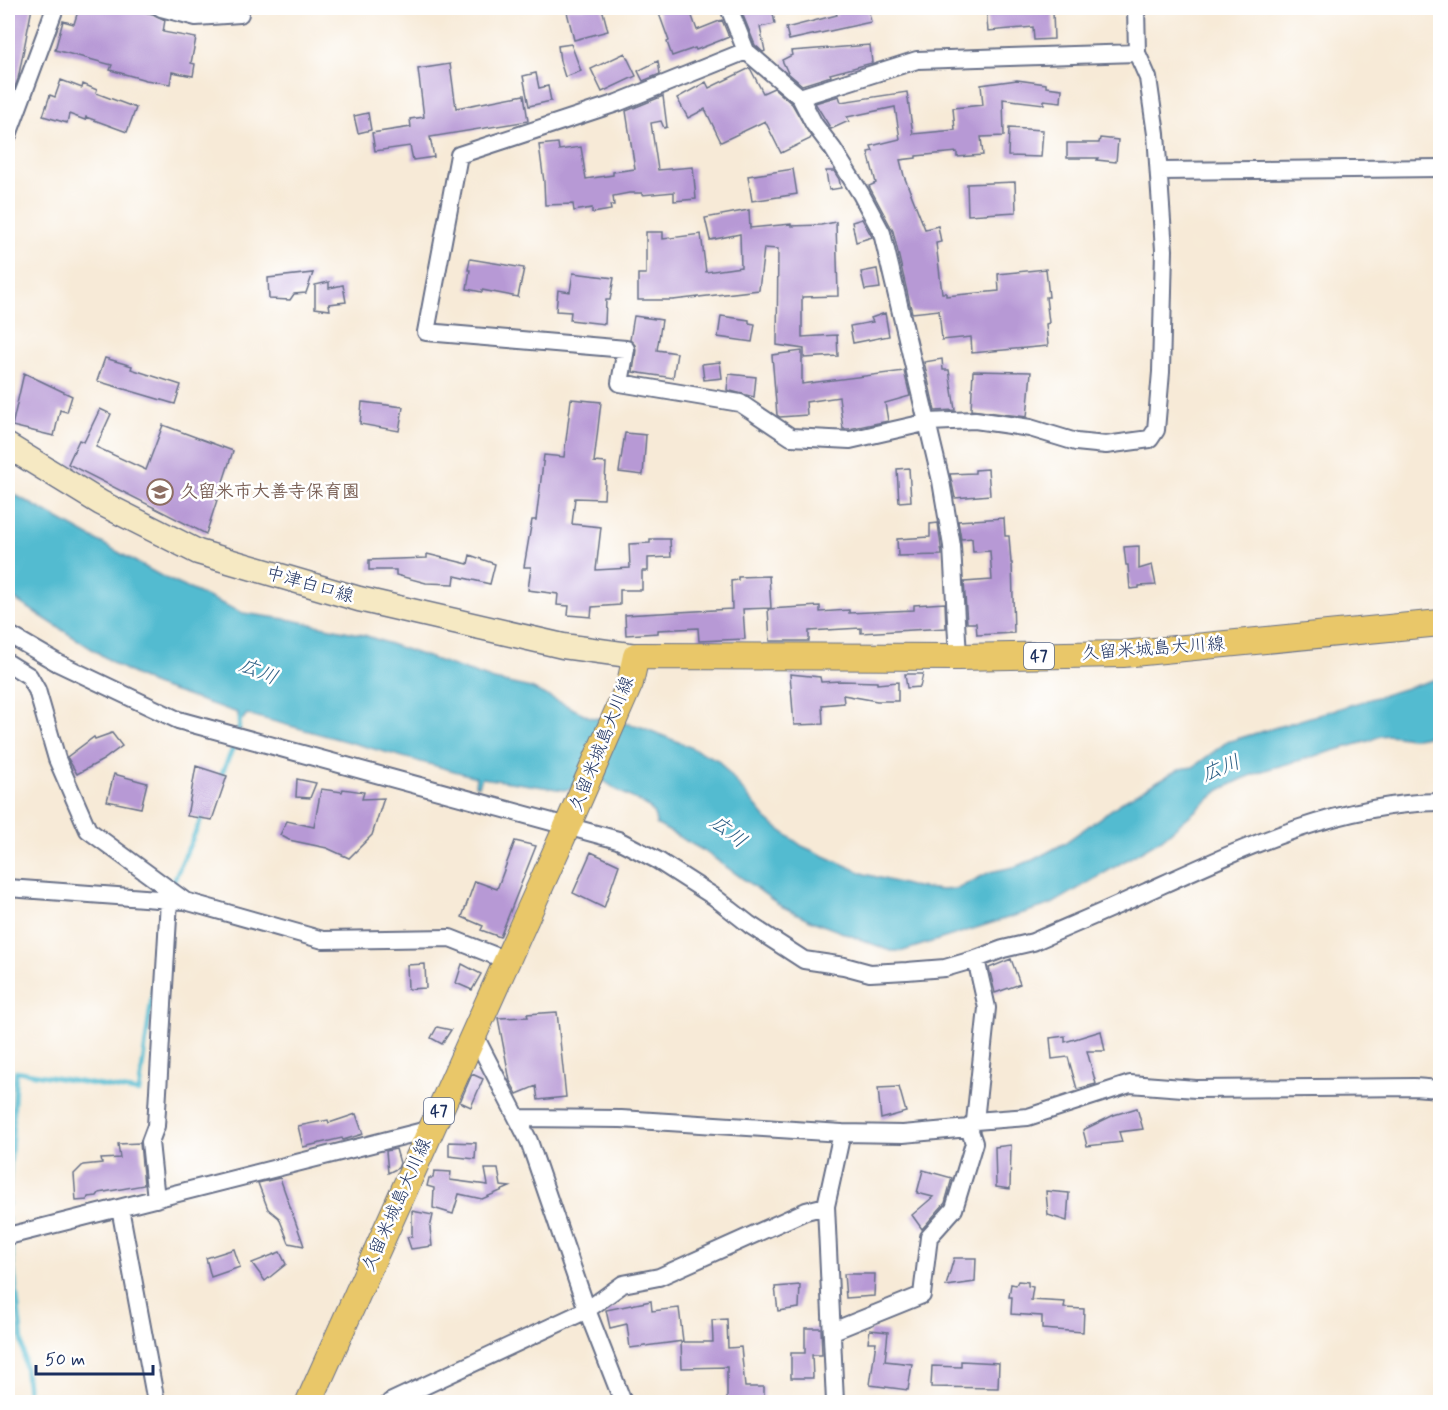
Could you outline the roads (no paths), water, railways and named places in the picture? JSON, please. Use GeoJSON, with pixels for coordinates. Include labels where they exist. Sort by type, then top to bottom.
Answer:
{"type":"FeatureCollection","features":[{"type":"Feature","properties":{"kind":"main road","name":"中津白口線"},"geometry":{"type":"LineString","coordinates":[[8,446],[101,502],[198,552],[359,599],[563,646],[636,656]]}},
{"type":"Feature","properties":{"kind":"main road","name":"久留米城島大川線"},"geometry":{"type":"LineString","coordinates":[[309,1402],[569,824],[630,683],[636,656],[958,657],[1123,654],[1440,623]]}},
{"type":"Feature","properties":{"kind":"street"},"geometry":{"type":"LineString","coordinates":[[8,135],[55,8]]}},
{"type":"Feature","properties":{"kind":"street"},"geometry":{"type":"LineString","coordinates":[[161,8],[196,17],[240,14]]}},
{"type":"Feature","properties":{"kind":"street"},"geometry":{"type":"LineString","coordinates":[[729,8],[746,51],[800,97],[814,124],[833,149],[861,194],[882,233],[929,422],[941,481],[952,546],[958,657]]}},
{"type":"Feature","properties":{"kind":"street"},"geometry":{"type":"LineString","coordinates":[[746,51],[627,99],[459,155],[426,332],[626,349],[620,383],[740,404],[790,437],[850,440],[929,422],[975,420],[1030,428],[1076,442],[1106,445],[1150,440],[1156,430],[1161,372],[1164,250],[1159,171],[1148,78],[1137,53],[1136,8]]}},
{"type":"Feature","properties":{"kind":"street"},"geometry":{"type":"LineString","coordinates":[[800,97],[916,60],[1137,53]]}},
{"type":"Feature","properties":{"kind":"street"},"geometry":{"type":"LineString","coordinates":[[1159,171],[1440,168]]}},
{"type":"Feature","properties":{"kind":"street"},"geometry":{"type":"LineString","coordinates":[[8,634],[58,663],[178,720],[569,824],[618,840],[657,860],[713,896],[750,925],[804,960],[844,966],[870,973],[945,968],[1033,942],[1274,837],[1364,810],[1410,802],[1440,802]]}},
{"type":"Feature","properties":{"kind":"street"},"geometry":{"type":"LineString","coordinates":[[8,663],[29,676],[37,690],[57,759],[88,830],[177,901]]}},
{"type":"Feature","properties":{"kind":"street"},"geometry":{"type":"LineString","coordinates":[[8,888],[177,901],[323,940],[450,938],[506,960]]}},
{"type":"Feature","properties":{"kind":"street"},"geometry":{"type":"LineString","coordinates":[[156,1199],[150,1142],[156,1126],[177,901]]}},
{"type":"Feature","properties":{"kind":"street"},"geometry":{"type":"LineString","coordinates":[[833,1331],[922,1295],[929,1237],[954,1209],[974,1143],[972,1124],[987,1008],[976,959]]}},
{"type":"Feature","properties":{"kind":"street"},"geometry":{"type":"LineString","coordinates":[[474,1034],[529,1141],[586,1310],[623,1402]]}},
{"type":"Feature","properties":{"kind":"street"},"geometry":{"type":"LineString","coordinates":[[518,1118],[621,1119],[842,1133],[903,1134],[1028,1117],[1130,1084],[1196,1089],[1414,1087],[1440,1089]]}},
{"type":"Feature","properties":{"kind":"street"},"geometry":{"type":"LineString","coordinates":[[8,1236],[430,1129]]}},
{"type":"Feature","properties":{"kind":"street"},"geometry":{"type":"LineString","coordinates":[[835,1402],[826,1206],[842,1133]]}},
{"type":"Feature","properties":{"kind":"street"},"geometry":{"type":"LineString","coordinates":[[390,1402],[586,1310],[623,1284],[659,1277],[796,1215],[826,1206]]}},
{"type":"Feature","properties":{"kind":"street"},"geometry":{"type":"LineString","coordinates":[[120,1208],[156,1402]]}},
{"type":"Feature","properties":{"kind":"water","name":"広川"},"geometry":{"type":"Polygon","coordinates":[[[8,491],[163,577],[243,613],[292,620],[364,635],[494,680],[531,688],[590,717],[639,726],[683,744],[718,760],[768,821],[802,846],[865,874],[910,886],[941,890],[957,889],[990,872],[1033,860],[1063,844],[1125,800],[1179,769],[1193,767],[1227,742],[1440,678],[1440,732],[1415,738],[1391,735],[1377,737],[1265,770],[1220,790],[1162,839],[1052,904],[903,951],[891,951],[812,921],[781,906],[704,851],[656,824],[653,813],[646,805],[604,781],[564,790],[482,778],[479,786],[475,785],[476,777],[247,714],[243,719],[238,717],[238,713],[154,685],[120,667],[8,595],[8,491]]]}},
{"type":"Feature","properties":{"kind":"waterway"},"geometry":{"type":"LineString","coordinates":[[238,733],[241,714]]}},
{"type":"Feature","properties":{"kind":"waterway"},"geometry":{"type":"LineString","coordinates":[[219,780],[236,741]]}},
{"type":"Feature","properties":{"kind":"waterway"},"geometry":{"type":"LineString","coordinates":[[171,887],[203,815]]}},
{"type":"Feature","properties":{"kind":"waterway"},"geometry":{"type":"LineString","coordinates":[[8,1205],[16,1071],[139,1092],[159,944]]}},
{"type":"Feature","properties":{"kind":"waterway"},"geometry":{"type":"LineString","coordinates":[[8,1218],[29,1402]]}},
{"type":"Feature","properties":{"kind":"place","name":"久留米市大善寺保育園"},"geometry":{"type":"Point","coordinates":[160,492]}}]}
